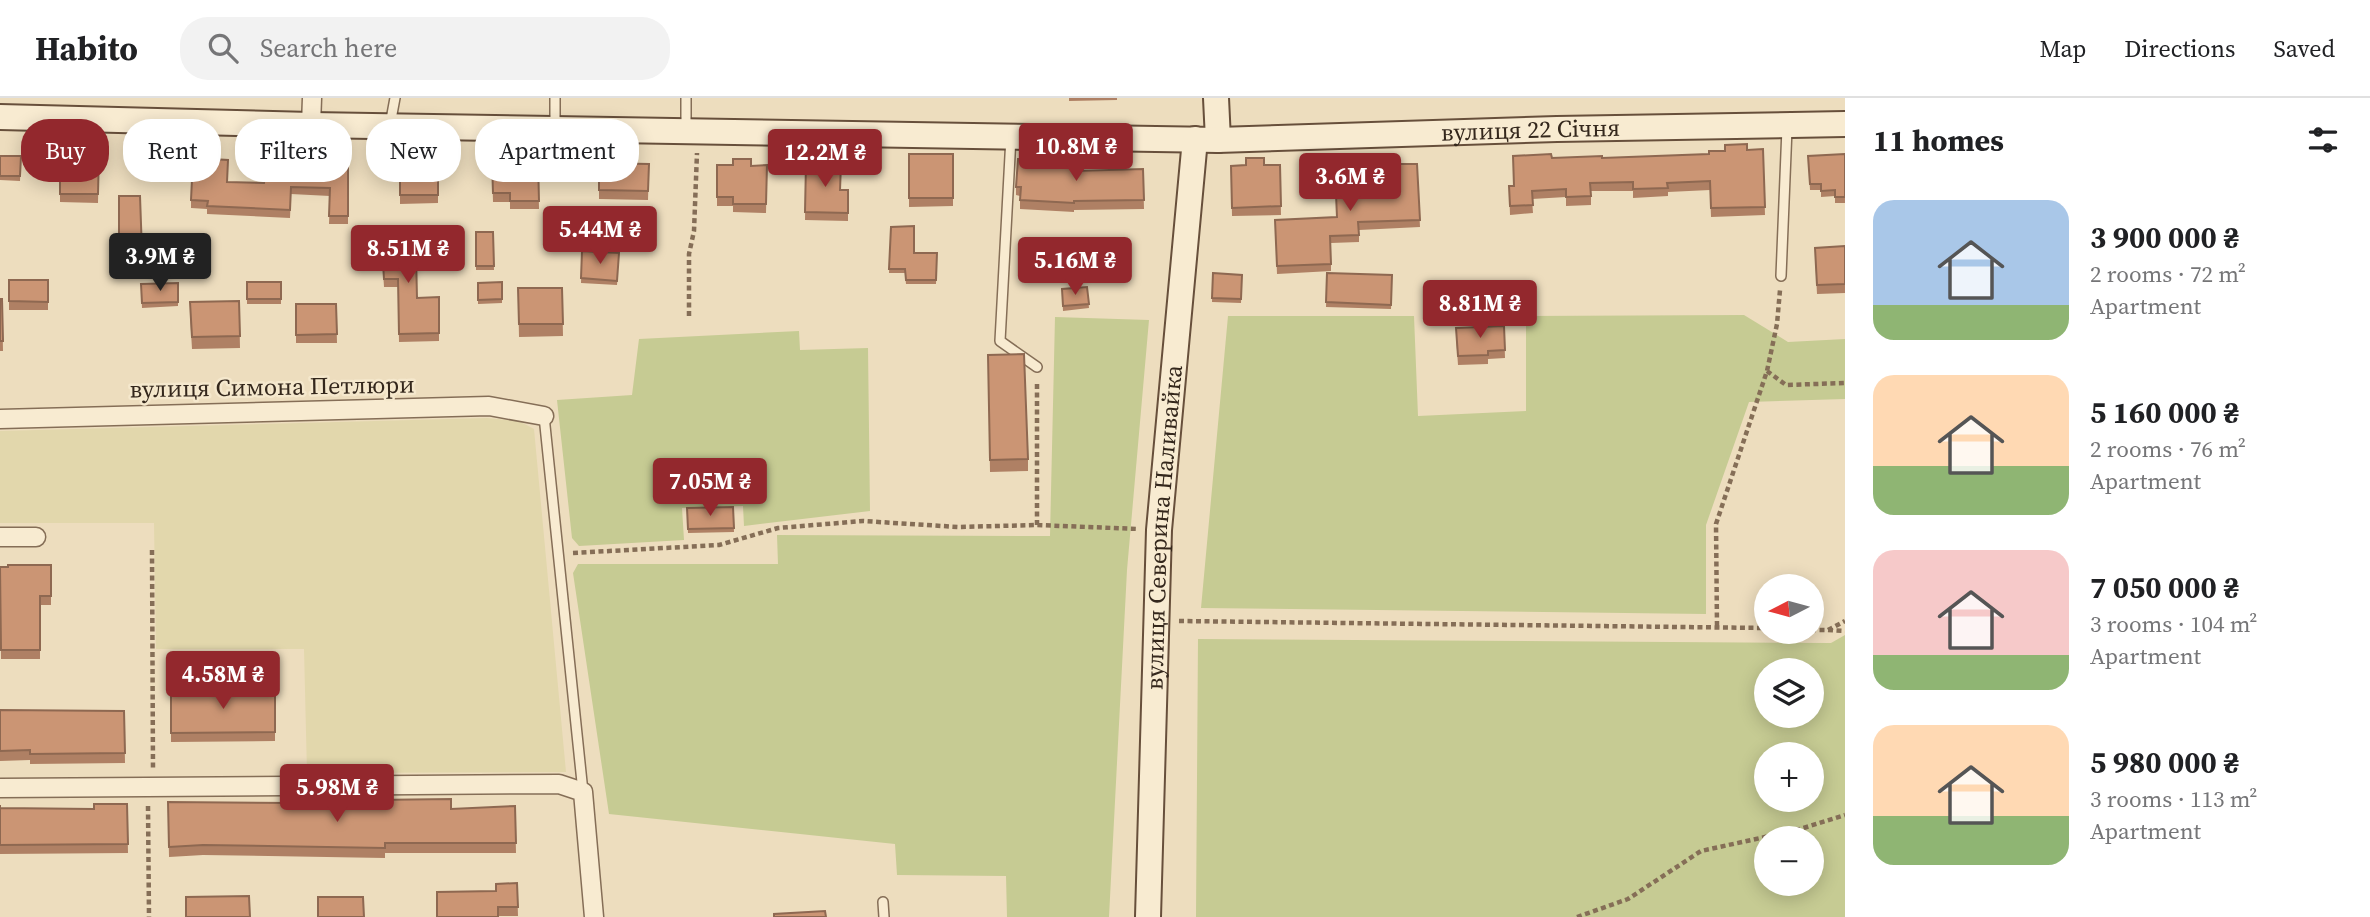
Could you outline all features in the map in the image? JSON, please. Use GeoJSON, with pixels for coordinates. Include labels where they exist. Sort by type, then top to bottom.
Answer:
{"type":"FeatureCollection","features":[{"type":"Feature","properties":{"kind":"street"},"geometry":{"type":"LineString","coordinates":[[311,119],[312,98]]}},
{"type":"Feature","properties":{"kind":"street","name":"вулиця Северина Наливайка"},"geometry":{"type":"LineString","coordinates":[[1148,917],[1159,530],[1206,139],[1216,98]]}},
{"type":"Feature","properties":{"kind":"street","name":"вулиця 22 Січня"},"geometry":{"type":"LineString","coordinates":[[0,117],[235,123]]}},
{"type":"Feature","properties":{"kind":"street","name":"вулиця 22 Січня"},"geometry":{"type":"LineString","coordinates":[[639,130],[1206,139],[1845,124]]}},
{"type":"Feature","properties":{"kind":"street","name":"вулиця Симона Петлюри"},"geometry":{"type":"LineString","coordinates":[[0,419],[489,406],[544,416]]}},
{"type":"Feature","properties":{"kind":"street"},"geometry":{"type":"LineString","coordinates":[[0,537],[36,537]]}},
{"type":"Feature","properties":{"kind":"street"},"geometry":{"type":"LineString","coordinates":[[0,788],[559,784],[583,792],[594,917]]}},
{"type":"Feature","properties":{"kind":"lane"},"geometry":{"type":"LineString","coordinates":[[391,119],[395,98]]}},
{"type":"Feature","properties":{"kind":"lane"},"geometry":{"type":"LineString","coordinates":[[555,98],[555,119]]}},
{"type":"Feature","properties":{"kind":"lane"},"geometry":{"type":"LineString","coordinates":[[686,98],[692,131]]}},
{"type":"Feature","properties":{"kind":"lane"},"geometry":{"type":"LineString","coordinates":[[1781,276],[1787,125]]}},
{"type":"Feature","properties":{"kind":"lane"},"geometry":{"type":"LineString","coordinates":[[1011,135],[1000,341],[1037,367]]}},
{"type":"Feature","properties":{"kind":"lane"},"geometry":{"type":"LineString","coordinates":[[544,416],[583,792]]}},
{"type":"Feature","properties":{"kind":"lane"},"geometry":{"type":"LineString","coordinates":[[883,902],[884,917]]}},
{"type":"Feature","properties":{"kind":"path"},"geometry":{"type":"LineString","coordinates":[[689,316],[689,254],[694,231],[692,131]]}},
{"type":"Feature","properties":{"kind":"path"},"geometry":{"type":"LineString","coordinates":[[1717,626],[1716,524],[1767,371],[1777,324],[1781,276]]}},
{"type":"Feature","properties":{"kind":"path"},"geometry":{"type":"LineString","coordinates":[[1037,367],[1037,525]]}},
{"type":"Feature","properties":{"kind":"path"},"geometry":{"type":"LineString","coordinates":[[1767,371],[1786,385],[1845,383]]}},
{"type":"Feature","properties":{"kind":"path"},"geometry":{"type":"LineString","coordinates":[[558,554],[719,545],[778,528],[863,521],[958,527],[1037,525],[1159,530]]}},
{"type":"Feature","properties":{"kind":"path"},"geometry":{"type":"LineString","coordinates":[[149,917],[152,550]]}},
{"type":"Feature","properties":{"kind":"path"},"geometry":{"type":"LineString","coordinates":[[1155,621],[1754,628]]}},
{"type":"Feature","properties":{"kind":"path"},"geometry":{"type":"LineString","coordinates":[[1828,631],[1845,621]]}},
{"type":"Feature","properties":{"kind":"path"},"geometry":{"type":"LineString","coordinates":[[1824,631],[1845,631]]}},
{"type":"Feature","properties":{"kind":"path"},"geometry":{"type":"LineString","coordinates":[[1577,917],[1628,900],[1702,851],[1797,830],[1845,815]]}},
{"type":"Feature","properties":{"kind":"shaded area"},"geometry":{"type":"Polygon","coordinates":[[[487,418],[519,421],[534,429],[566,772],[307,773],[304,649],[156,649],[154,523],[0,523],[0,431],[487,418]]]}},
{"type":"Feature","properties":{"kind":"green space"},"geometry":{"type":"Polygon","coordinates":[[[1744,315],[1788,342],[1845,339],[1845,399],[1749,402],[1706,525],[1706,614],[1201,608],[1228,316],[1414,316],[1418,416],[1526,411],[1526,316],[1744,315]]]}},
{"type":"Feature","properties":{"kind":"green space"},"geometry":{"type":"Polygon","coordinates":[[[1055,317],[1149,320],[1127,570],[1109,917],[1007,917],[1006,876],[897,875],[895,844],[609,814],[573,573],[578,564],[778,564],[777,535],[1050,536],[1055,317]]]}},
{"type":"Feature","properties":{"kind":"green space"},"geometry":{"type":"Polygon","coordinates":[[[799,331],[800,350],[868,348],[870,511],[744,526],[743,506],[682,508],[684,540],[579,546],[572,538],[557,400],[632,395],[639,339],[799,331]]]}},
{"type":"Feature","properties":{"kind":"green space"},"geometry":{"type":"Polygon","coordinates":[[[1845,635],[1845,917],[1196,917],[1198,639],[1831,643],[1845,635]]]}},
{"type":"Feature","properties":{"kind":"building"},"geometry":{"type":"Polygon","coordinates":[[[1747,144],[1747,150],[1763,149],[1765,207],[1711,208],[1710,181],[1667,183],[1668,188],[1633,189],[1633,182],[1590,183],[1591,196],[1566,197],[1566,189],[1532,191],[1533,205],[1510,206],[1509,186],[1514,186],[1513,156],[1551,154],[1552,158],[1602,158],[1709,154],[1709,151],[1725,151],[1725,145],[1747,144]]]}},
{"type":"Feature","properties":{"kind":"building"},"geometry":{"type":"Polygon","coordinates":[[[909,154],[953,154],[953,198],[909,198],[909,154]]]}},
{"type":"Feature","properties":{"kind":"building"},"geometry":{"type":"Polygon","coordinates":[[[1845,154],[1845,197],[1835,197],[1835,190],[1821,191],[1821,184],[1810,184],[1808,156],[1845,154]]]}},
{"type":"Feature","properties":{"kind":"building"},"geometry":{"type":"Polygon","coordinates":[[[0,156],[21,156],[20,176],[0,176],[0,156]]]}},
{"type":"Feature","properties":{"kind":"building"},"geometry":{"type":"Polygon","coordinates":[[[1246,158],[1264,158],[1264,165],[1280,165],[1281,206],[1232,208],[1231,166],[1246,165],[1246,158]]]}},
{"type":"Feature","properties":{"kind":"building"},"geometry":{"type":"Polygon","coordinates":[[[733,159],[751,159],[751,166],[767,165],[766,204],[733,204],[733,197],[717,197],[717,165],[733,165],[733,159]]]}},
{"type":"Feature","properties":{"kind":"building"},"geometry":{"type":"Polygon","coordinates":[[[1018,159],[1075,163],[1075,171],[1143,169],[1144,200],[1074,203],[1020,200],[1021,187],[1016,187],[1018,159]]]}},
{"type":"Feature","properties":{"kind":"building"},"geometry":{"type":"Polygon","coordinates":[[[221,160],[228,160],[227,182],[348,182],[348,216],[329,216],[330,188],[291,187],[290,210],[207,206],[208,201],[191,200],[192,182],[221,182],[221,160]]]}},
{"type":"Feature","properties":{"kind":"building"},"geometry":{"type":"Polygon","coordinates":[[[806,163],[841,164],[840,190],[848,190],[848,213],[805,212],[806,163]]]}},
{"type":"Feature","properties":{"kind":"building"},"geometry":{"type":"Polygon","coordinates":[[[639,164],[649,164],[648,191],[599,190],[599,182],[639,182],[639,164]]]}},
{"type":"Feature","properties":{"kind":"building"},"geometry":{"type":"Polygon","coordinates":[[[1397,164],[1417,164],[1420,220],[1358,222],[1359,235],[1330,236],[1331,264],[1277,266],[1275,220],[1337,217],[1335,171],[1397,169],[1397,164]]]}},
{"type":"Feature","properties":{"kind":"building"},"geometry":{"type":"Polygon","coordinates":[[[60,182],[98,182],[98,194],[60,194],[60,182]]]}},
{"type":"Feature","properties":{"kind":"building"},"geometry":{"type":"Polygon","coordinates":[[[400,182],[438,182],[438,195],[400,195],[400,182]]]}},
{"type":"Feature","properties":{"kind":"building"},"geometry":{"type":"Polygon","coordinates":[[[493,182],[539,182],[539,201],[510,201],[510,193],[493,193],[493,182]]]}},
{"type":"Feature","properties":{"kind":"building"},"geometry":{"type":"Polygon","coordinates":[[[119,196],[140,196],[142,252],[119,252],[119,196]]]}},
{"type":"Feature","properties":{"kind":"building"},"geometry":{"type":"Polygon","coordinates":[[[914,226],[914,253],[937,253],[936,280],[906,280],[905,269],[889,269],[891,227],[914,226]]]}},
{"type":"Feature","properties":{"kind":"building"},"geometry":{"type":"Polygon","coordinates":[[[381,231],[413,231],[417,298],[439,297],[439,333],[399,334],[398,279],[384,279],[381,231]]]}},
{"type":"Feature","properties":{"kind":"building"},"geometry":{"type":"Polygon","coordinates":[[[476,232],[493,232],[494,266],[476,266],[476,232]]]}},
{"type":"Feature","properties":{"kind":"building"},"geometry":{"type":"Polygon","coordinates":[[[1845,246],[1845,284],[1817,285],[1815,248],[1845,246]]]}},
{"type":"Feature","properties":{"kind":"building"},"geometry":{"type":"Polygon","coordinates":[[[582,251],[619,253],[617,281],[581,278],[582,251]]]}},
{"type":"Feature","properties":{"kind":"building"},"geometry":{"type":"Polygon","coordinates":[[[1213,273],[1242,275],[1241,299],[1212,298],[1213,273]]]}},
{"type":"Feature","properties":{"kind":"building"},"geometry":{"type":"Polygon","coordinates":[[[1327,273],[1392,275],[1391,305],[1326,302],[1327,273]]]}},
{"type":"Feature","properties":{"kind":"building"},"geometry":{"type":"Polygon","coordinates":[[[9,280],[48,280],[48,302],[9,301],[9,280]]]}},
{"type":"Feature","properties":{"kind":"building"},"geometry":{"type":"Polygon","coordinates":[[[247,282],[281,282],[281,299],[247,299],[247,282]]]}},
{"type":"Feature","properties":{"kind":"building"},"geometry":{"type":"Polygon","coordinates":[[[502,282],[502,299],[478,300],[478,283],[502,282]]]}},
{"type":"Feature","properties":{"kind":"building"},"geometry":{"type":"Polygon","coordinates":[[[178,283],[178,302],[142,303],[141,284],[178,283]]]}},
{"type":"Feature","properties":{"kind":"building"},"geometry":{"type":"Polygon","coordinates":[[[1087,287],[1089,304],[1063,306],[1062,289],[1087,287]]]}},
{"type":"Feature","properties":{"kind":"building"},"geometry":{"type":"Polygon","coordinates":[[[518,288],[562,288],[563,324],[519,324],[518,288]]]}},
{"type":"Feature","properties":{"kind":"building"},"geometry":{"type":"Polygon","coordinates":[[[2,299],[3,341],[0,341],[2,299]]]}},
{"type":"Feature","properties":{"kind":"building"},"geometry":{"type":"Polygon","coordinates":[[[239,301],[240,336],[192,337],[190,302],[239,301]]]}},
{"type":"Feature","properties":{"kind":"building"},"geometry":{"type":"Polygon","coordinates":[[[296,304],[336,304],[337,334],[296,335],[296,304]]]}},
{"type":"Feature","properties":{"kind":"building"},"geometry":{"type":"Polygon","coordinates":[[[1504,326],[1505,350],[1488,351],[1488,355],[1458,356],[1456,328],[1504,326]]]}},
{"type":"Feature","properties":{"kind":"building"},"geometry":{"type":"Polygon","coordinates":[[[1024,354],[1028,459],[990,460],[988,355],[1024,354]]]}},
{"type":"Feature","properties":{"kind":"building"},"geometry":{"type":"Polygon","coordinates":[[[733,507],[734,528],[688,529],[687,508],[733,507]]]}},
{"type":"Feature","properties":{"kind":"building"},"geometry":{"type":"Polygon","coordinates":[[[51,565],[51,596],[40,596],[40,650],[1,650],[0,567],[51,565]]]}},
{"type":"Feature","properties":{"kind":"building"},"geometry":{"type":"Polygon","coordinates":[[[275,689],[275,732],[171,733],[171,692],[275,689]]]}},
{"type":"Feature","properties":{"kind":"building"},"geometry":{"type":"Polygon","coordinates":[[[0,710],[124,711],[125,753],[30,754],[30,750],[0,751],[0,710]]]}},
{"type":"Feature","properties":{"kind":"building"},"geometry":{"type":"Polygon","coordinates":[[[451,799],[451,809],[515,806],[516,843],[385,843],[385,848],[203,845],[169,847],[168,802],[294,803],[451,799]]]}},
{"type":"Feature","properties":{"kind":"building"},"geometry":{"type":"Polygon","coordinates":[[[94,804],[127,804],[128,844],[0,845],[0,808],[94,809],[94,804]]]}},
{"type":"Feature","properties":{"kind":"building"},"geometry":{"type":"Polygon","coordinates":[[[517,883],[518,907],[498,907],[498,917],[437,917],[437,892],[496,891],[496,884],[517,883]]]}},
{"type":"Feature","properties":{"kind":"building"},"geometry":{"type":"Polygon","coordinates":[[[249,896],[250,917],[186,917],[186,897],[249,896]]]}},
{"type":"Feature","properties":{"kind":"building"},"geometry":{"type":"Polygon","coordinates":[[[318,897],[363,897],[364,917],[318,917],[318,897]]]}},
{"type":"Feature","properties":{"kind":"building"},"geometry":{"type":"Polygon","coordinates":[[[825,911],[826,917],[774,917],[774,914],[825,911]]]}}]}
